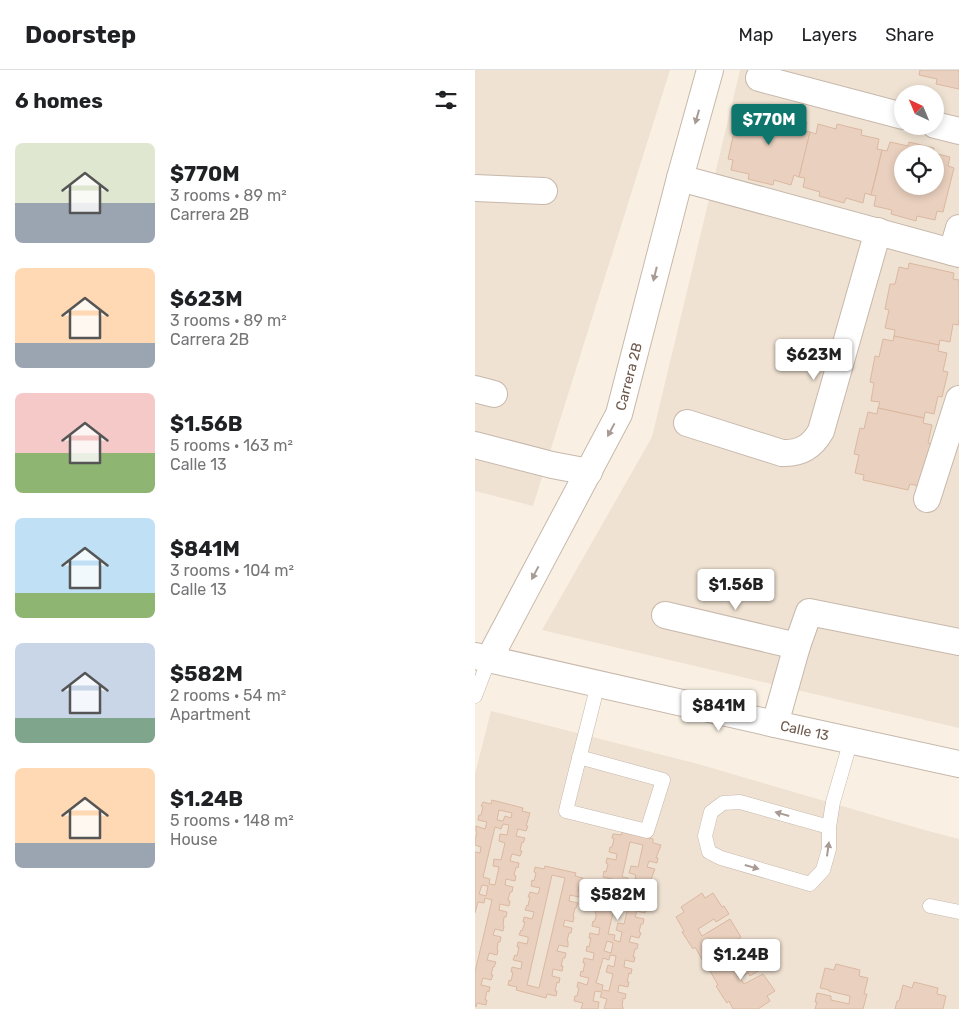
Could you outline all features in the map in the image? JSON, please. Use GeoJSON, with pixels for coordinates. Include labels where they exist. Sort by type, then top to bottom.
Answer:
{"type":"FeatureCollection","features":[{"type":"Feature","properties":{"kind":"street","name":"Carrera 2B"},"geometry":{"type":"LineString","coordinates":[[482,657],[589,472],[619,414],[710,70]]}},
{"type":"Feature","properties":{"kind":"street"},"geometry":{"type":"LineString","coordinates":[[759,78],[894,114]]}},
{"type":"Feature","properties":{"kind":"street"},"geometry":{"type":"LineString","coordinates":[[944,127],[959,131]]}},
{"type":"Feature","properties":{"kind":"street"},"geometry":{"type":"LineString","coordinates":[[680,178],[878,232],[957,245]]}},
{"type":"Feature","properties":{"kind":"street"},"geometry":{"type":"LineString","coordinates":[[475,188],[544,191]]}},
{"type":"Feature","properties":{"kind":"street"},"geometry":{"type":"LineString","coordinates":[[687,424],[782,453],[798,452],[812,444],[821,431],[878,232]]}},
{"type":"Feature","properties":{"kind":"street"},"geometry":{"type":"LineString","coordinates":[[927,499],[959,399]]}},
{"type":"Feature","properties":{"kind":"street"},"geometry":{"type":"LineString","coordinates":[[475,445],[552,465],[589,472]]}},
{"type":"Feature","properties":{"kind":"street"},"geometry":{"type":"LineString","coordinates":[[775,724],[797,646],[809,612],[959,642]]}},
{"type":"Feature","properties":{"kind":"street"},"geometry":{"type":"LineString","coordinates":[[665,616],[797,646]]}},
{"type":"Feature","properties":{"kind":"street","name":"Calle 13"},"geometry":{"type":"LineString","coordinates":[[482,657],[959,764]]}},
{"type":"Feature","properties":{"kind":"lane"},"geometry":{"type":"LineString","coordinates":[[475,696],[482,657]]}},
{"type":"Feature","properties":{"kind":"lane"},"geometry":{"type":"LineString","coordinates":[[579,758],[663,780],[647,830],[566,811],[597,683]]}},
{"type":"Feature","properties":{"kind":"lane"},"geometry":{"type":"LineString","coordinates":[[829,827],[740,802],[723,803],[711,812],[705,836],[709,852],[721,858],[810,884],[823,870],[829,849],[829,827],[833,802],[851,740]]}},
{"type":"Feature","properties":{"kind":"lane"},"geometry":{"type":"LineString","coordinates":[[929,906],[959,912]]}},
{"type":"Feature","properties":{"kind":"shaded area"},"geometry":{"type":"Polygon","coordinates":[[[475,70],[670,70],[533,506],[475,491],[475,70]]]}},
{"type":"Feature","properties":{"kind":"shaded area"},"geometry":{"type":"Polygon","coordinates":[[[740,70],[959,70],[959,728],[542,630],[652,437],[740,70]]]}},
{"type":"Feature","properties":{"kind":"shaded area"},"geometry":{"type":"Polygon","coordinates":[[[491,711],[698,764],[959,839],[959,1009],[475,1009],[475,774],[491,711]]]}},
{"type":"Feature","properties":{"kind":"building"},"geometry":{"type":"Polygon","coordinates":[[[920,70],[959,70],[959,89],[936,84],[937,79],[919,75],[920,70]]]}},
{"type":"Feature","properties":{"kind":"building"},"geometry":{"type":"Polygon","coordinates":[[[747,106],[764,111],[765,106],[791,113],[790,117],[807,122],[805,131],[810,132],[805,154],[799,177],[794,175],[791,185],[774,180],[773,185],[748,179],[749,174],[731,170],[733,160],[728,159],[734,132],[739,114],[744,116],[747,106]]]}},
{"type":"Feature","properties":{"kind":"building"},"geometry":{"type":"Polygon","coordinates":[[[818,124],[836,129],[837,124],[862,130],[861,135],[879,139],[877,149],[882,150],[871,195],[865,193],[863,203],[846,198],[844,203],[819,196],[820,192],[803,187],[805,178],[799,177],[810,132],[816,134],[818,124]]]}},
{"type":"Feature","properties":{"kind":"building"},"geometry":{"type":"Polygon","coordinates":[[[890,142],[904,145],[894,145],[894,195],[944,195],[944,156],[950,157],[948,166],[954,168],[943,212],[937,211],[935,220],[917,216],[916,221],[891,214],[892,210],[874,206],[876,196],[871,195],[882,150],[887,151],[890,142]]]}},
{"type":"Feature","properties":{"kind":"building"},"geometry":{"type":"Polygon","coordinates":[[[909,142],[922,145],[908,145],[909,142]]]}},
{"type":"Feature","properties":{"kind":"building"},"geometry":{"type":"Polygon","coordinates":[[[909,263],[954,273],[953,279],[959,280],[959,319],[958,325],[953,324],[950,342],[940,340],[939,345],[916,341],[894,336],[895,330],[885,328],[889,310],[885,309],[890,284],[895,284],[899,267],[908,269],[909,263]]]}},
{"type":"Feature","properties":{"kind":"building"},"geometry":{"type":"Polygon","coordinates":[[[894,336],[939,345],[938,351],[947,353],[943,371],[948,372],[942,397],[938,396],[934,414],[925,412],[924,418],[878,408],[880,402],[871,401],[874,383],[870,382],[875,356],[879,357],[883,339],[893,341],[894,336]]]}},
{"type":"Feature","properties":{"kind":"building"},"geometry":{"type":"Polygon","coordinates":[[[878,408],[924,418],[923,423],[932,425],[928,443],[933,444],[927,469],[923,468],[919,486],[910,484],[908,490],[863,480],[864,475],[855,473],[859,455],[854,454],[860,428],[864,429],[868,412],[877,414],[878,408]]]}},
{"type":"Feature","properties":{"kind":"building"},"geometry":{"type":"Polygon","coordinates":[[[492,800],[523,808],[522,811],[530,813],[526,831],[518,829],[516,836],[525,838],[522,842],[520,856],[512,854],[510,861],[519,863],[514,875],[516,876],[515,881],[506,879],[505,885],[513,887],[508,900],[510,901],[509,906],[500,904],[499,910],[507,912],[506,917],[504,917],[503,931],[495,929],[493,935],[501,937],[500,942],[498,942],[497,955],[489,953],[487,960],[496,962],[491,975],[493,975],[491,980],[483,978],[481,985],[490,987],[485,1000],[487,1000],[486,1005],[477,1003],[476,1007],[475,972],[492,900],[485,898],[484,903],[478,902],[475,913],[475,852],[480,853],[481,847],[475,845],[476,826],[485,829],[487,822],[478,820],[483,807],[481,806],[483,802],[491,804],[492,800]],[[499,810],[497,820],[503,821],[505,816],[511,818],[512,813],[499,810]],[[503,824],[501,829],[495,827],[483,877],[490,879],[489,884],[495,885],[499,867],[493,866],[494,859],[501,860],[505,843],[499,841],[500,834],[507,835],[509,825],[503,824]],[[482,885],[479,894],[486,896],[488,886],[482,885]]]}},
{"type":"Feature","properties":{"kind":"building"},"geometry":{"type":"Polygon","coordinates":[[[622,832],[653,839],[653,843],[661,845],[656,858],[658,858],[657,863],[649,861],[647,867],[655,869],[650,882],[652,883],[651,887],[643,886],[641,892],[650,894],[647,899],[645,913],[637,911],[635,917],[644,919],[639,932],[641,933],[639,938],[631,936],[629,942],[638,944],[633,957],[635,957],[634,962],[625,960],[624,967],[632,969],[627,982],[629,982],[628,987],[619,985],[618,992],[626,994],[625,999],[623,998],[623,1009],[604,1009],[607,999],[600,997],[602,992],[595,991],[593,1001],[599,1002],[598,1009],[581,1009],[583,1003],[574,1001],[579,988],[577,987],[578,982],[587,985],[589,978],[580,976],[585,963],[583,963],[584,958],[593,960],[594,953],[586,951],[591,938],[589,938],[590,933],[599,935],[600,928],[592,926],[593,921],[596,917],[596,908],[604,910],[606,904],[597,901],[598,896],[601,897],[601,883],[610,885],[612,879],[603,877],[608,864],[606,863],[607,858],[616,860],[617,854],[609,852],[614,839],[612,838],[613,834],[622,835],[622,832]],[[630,842],[622,877],[628,878],[628,881],[626,885],[620,884],[608,934],[615,935],[614,940],[620,942],[622,932],[616,930],[618,923],[624,924],[636,875],[629,873],[631,866],[638,867],[643,845],[630,842]],[[607,941],[604,951],[611,953],[613,943],[607,941]],[[610,955],[609,960],[603,958],[596,983],[603,985],[602,990],[609,991],[613,974],[606,972],[608,965],[614,967],[616,956],[610,955]]]}},
{"type":"Feature","properties":{"kind":"building"},"geometry":{"type":"Polygon","coordinates":[[[545,866],[576,873],[575,876],[583,878],[578,891],[580,892],[579,897],[570,895],[569,901],[578,903],[575,908],[573,922],[565,920],[563,926],[572,928],[567,941],[568,947],[559,945],[557,951],[566,953],[561,966],[563,966],[562,971],[553,969],[552,976],[560,978],[555,991],[557,991],[556,996],[547,994],[546,998],[516,990],[517,987],[508,985],[513,972],[511,972],[512,967],[521,969],[522,962],[513,960],[515,955],[517,956],[518,942],[527,944],[528,940],[528,937],[519,935],[525,922],[523,922],[524,917],[532,919],[534,912],[525,910],[528,906],[530,897],[528,897],[530,892],[538,894],[540,888],[531,886],[536,873],[534,872],[535,867],[544,869],[545,866]],[[552,875],[527,985],[539,988],[565,878],[552,875]]]}},
{"type":"Feature","properties":{"kind":"building"},"geometry":{"type":"Polygon","coordinates":[[[702,893],[705,898],[713,893],[729,914],[716,922],[714,919],[698,929],[702,936],[730,919],[741,937],[733,942],[736,947],[714,961],[711,956],[703,961],[695,947],[693,949],[682,932],[684,931],[676,917],[684,912],[681,907],[702,893]]]}},
{"type":"Feature","properties":{"kind":"building"},"geometry":{"type":"Polygon","coordinates":[[[736,947],[739,952],[747,948],[755,961],[758,960],[763,968],[750,976],[748,973],[740,978],[744,984],[763,974],[775,991],[767,996],[770,1001],[758,1009],[733,1009],[729,1001],[727,1003],[716,986],[718,985],[710,971],[717,966],[714,961],[736,947]]]}},
{"type":"Feature","properties":{"kind":"building"},"geometry":{"type":"Polygon","coordinates":[[[836,964],[860,970],[859,976],[868,978],[864,994],[867,994],[863,1009],[815,1009],[817,993],[831,996],[831,1000],[849,1004],[850,996],[820,988],[825,968],[834,970],[836,964]]]}},
{"type":"Feature","properties":{"kind":"building"},"geometry":{"type":"Polygon","coordinates":[[[914,982],[938,988],[937,994],[946,996],[943,1009],[895,1009],[903,985],[912,988],[914,982]]]}}]}
